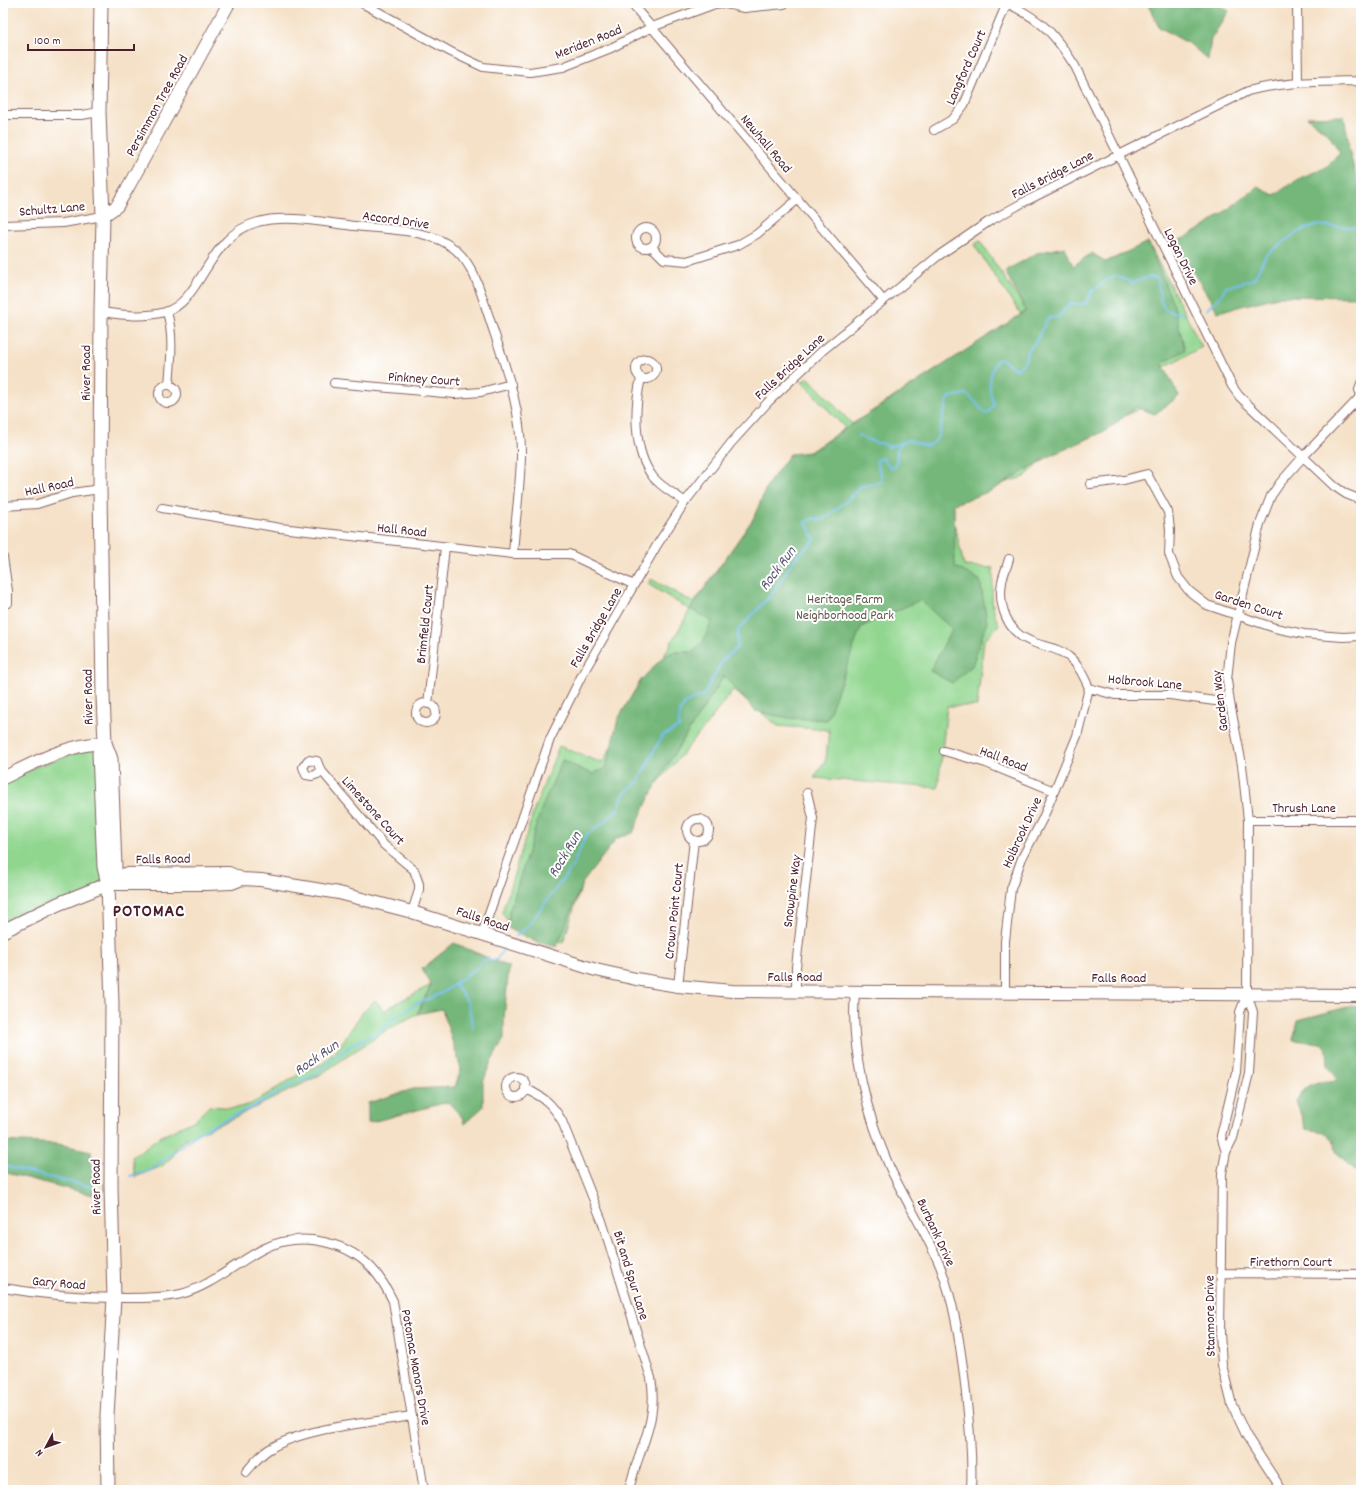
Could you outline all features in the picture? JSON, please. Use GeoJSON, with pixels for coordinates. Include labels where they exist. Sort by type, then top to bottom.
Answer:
{"type":"FeatureCollection","features":[{"type":"Feature","properties":{"kind":"main road","name":"River Road"},"geometry":{"type":"LineString","coordinates":[[101,3],[99,112],[103,216],[100,489],[105,743],[110,759],[115,867],[108,884],[112,1004],[111,1186],[114,1298],[107,1415],[108,1490]]}},
{"type":"Feature","properties":{"kind":"main road","name":"Persimmon Tree Road"},"geometry":{"type":"LineString","coordinates":[[103,216],[117,206],[127,190],[229,3]]}},
{"type":"Feature","properties":{"kind":"main road"},"geometry":{"type":"LineString","coordinates":[[3,778],[58,752],[86,744],[105,743]]}},
{"type":"Feature","properties":{"kind":"main road","name":"Falls Road"},"geometry":{"type":"LineString","coordinates":[[3,931],[58,904],[108,884],[206,884],[232,883],[242,879],[261,880],[339,893],[412,912],[596,970],[678,986],[732,991],[796,993],[855,992],[1361,995]]}},
{"type":"Feature","properties":{"kind":"street","name":"Meriden Road"},"geometry":{"type":"LineString","coordinates":[[362,3],[451,52],[483,67],[530,72],[563,67],[611,48],[652,27],[715,4],[722,3],[744,8],[784,4]]}},
{"type":"Feature","properties":{"kind":"street","name":"Newhall Road"},"geometry":{"type":"LineString","coordinates":[[631,3],[883,300]]}},
{"type":"Feature","properties":{"kind":"street","name":"Langford Court"},"geometry":{"type":"LineString","coordinates":[[934,130],[953,119],[964,105],[1007,3]]}},
{"type":"Feature","properties":{"kind":"street","name":"Logan Drive"},"geometry":{"type":"LineString","coordinates":[[1007,3],[1036,18],[1062,46],[1075,66],[1232,386],[1239,396],[1302,458],[1334,486],[1346,494],[1361,500]]}},
{"type":"Feature","properties":{"kind":"street"},"geometry":{"type":"LineString","coordinates":[[1297,3],[1298,82]]}},
{"type":"Feature","properties":{"kind":"street","name":"Falls Bridge Lane"},"geometry":{"type":"LineString","coordinates":[[482,934],[550,739],[582,675],[657,545],[685,502],[731,443],[769,401],[822,351],[938,256],[988,222],[1024,202],[1248,91],[1273,84],[1361,81]]}},
{"type":"Feature","properties":{"kind":"street"},"geometry":{"type":"LineString","coordinates":[[3,115],[82,115],[99,112]]}},
{"type":"Feature","properties":{"kind":"street"},"geometry":{"type":"LineString","coordinates":[[652,247],[664,259],[688,261],[710,255],[748,240],[798,199]]}},
{"type":"Feature","properties":{"kind":"street","name":"Schultz Lane"},"geometry":{"type":"LineString","coordinates":[[3,225],[63,223],[103,216]]}},
{"type":"Feature","properties":{"kind":"street","name":"Accord Drive"},"geometry":{"type":"LineString","coordinates":[[101,312],[141,316],[167,312],[189,295],[225,242],[241,230],[258,222],[292,220],[402,231],[435,238],[455,250],[468,263],[478,283],[511,384],[518,420],[521,456],[513,554]]}},
{"type":"Feature","properties":{"kind":"street"},"geometry":{"type":"LineString","coordinates":[[167,312],[171,326],[172,340],[170,385]]}},
{"type":"Feature","properties":{"kind":"street"},"geometry":{"type":"LineString","coordinates":[[641,378],[637,396],[638,442],[646,467],[654,478],[685,502]]}},
{"type":"Feature","properties":{"kind":"street","name":"Pinkney Court"},"geometry":{"type":"LineString","coordinates":[[334,383],[455,394],[481,392],[511,384]]}},
{"type":"Feature","properties":{"kind":"street","name":"Garden Way"},"geometry":{"type":"LineString","coordinates":[[1247,994],[1248,820],[1242,765],[1230,703],[1228,662],[1238,616],[1266,508],[1280,483],[1361,395],[1359,390],[1361,383]]}},
{"type":"Feature","properties":{"kind":"street","name":"Garden Court"},"geometry":{"type":"LineString","coordinates":[[1090,484],[1124,480],[1147,474],[1168,512],[1170,530],[1169,554],[1178,577],[1190,591],[1207,605],[1275,628],[1304,634],[1343,637],[1361,636]]}},
{"type":"Feature","properties":{"kind":"street","name":"Hall Road"},"geometry":{"type":"LineString","coordinates":[[3,506],[37,504],[72,493],[100,489]]}},
{"type":"Feature","properties":{"kind":"street","name":"Hall Road"},"geometry":{"type":"LineString","coordinates":[[162,508],[280,528],[445,547],[513,554],[569,554],[634,585]]}},
{"type":"Feature","properties":{"kind":"street","name":"Brimfield Court"},"geometry":{"type":"LineString","coordinates":[[428,704],[445,547]]}},
{"type":"Feature","properties":{"kind":"street"},"geometry":{"type":"LineString","coordinates":[[3,556],[8,591],[8,603]]}},
{"type":"Feature","properties":{"kind":"street","name":"Holbrook Lane"},"geometry":{"type":"LineString","coordinates":[[1009,559],[1002,582],[1001,594],[1003,612],[1008,623],[1015,632],[1025,640],[1056,649],[1069,657],[1082,672],[1089,688],[1115,695],[1170,695],[1230,703]]}},
{"type":"Feature","properties":{"kind":"street","name":"Holbrook Drive"},"geometry":{"type":"LineString","coordinates":[[1005,993],[1005,941],[1010,889],[1022,858],[1054,791],[1077,736],[1089,688]]}},
{"type":"Feature","properties":{"kind":"street","name":"Hall Road"},"geometry":{"type":"LineString","coordinates":[[944,751],[986,763],[1054,791]]}},
{"type":"Feature","properties":{"kind":"street","name":"Limestone Court"},"geometry":{"type":"LineString","coordinates":[[320,769],[384,845],[414,870],[419,884],[419,890],[412,912]]}},
{"type":"Feature","properties":{"kind":"street","name":"Snowpine Way"},"geometry":{"type":"LineString","coordinates":[[796,993],[796,967],[813,818],[807,793]]}},
{"type":"Feature","properties":{"kind":"street","name":"Thrush Lane"},"geometry":{"type":"LineString","coordinates":[[1248,820],[1361,820]]}},
{"type":"Feature","properties":{"kind":"street","name":"Crown Point Court"},"geometry":{"type":"LineString","coordinates":[[678,986],[694,840]]}},
{"type":"Feature","properties":{"kind":"street","name":"Burbank Drive"},"geometry":{"type":"LineString","coordinates":[[855,992],[853,1009],[858,1054],[871,1117],[890,1168],[940,1267],[954,1309],[969,1419],[972,1469],[971,1490]]}},
{"type":"Feature","properties":{"kind":"street","name":"Stanmore Drive"},"geometry":{"type":"LineString","coordinates":[[1226,1152],[1222,1136],[1236,1072],[1240,1012],[1247,994]]}},
{"type":"Feature","properties":{"kind":"street","name":"Stanmore Drive"},"geometry":{"type":"LineString","coordinates":[[1247,994],[1253,1012],[1249,1073],[1233,1138],[1226,1152],[1222,1173],[1220,1333],[1222,1365],[1231,1402],[1246,1435],[1282,1490]]}},
{"type":"Feature","properties":{"kind":"street","name":"Bit and Spur Lane"},"geometry":{"type":"LineString","coordinates":[[525,1088],[546,1099],[554,1107],[562,1121],[602,1221],[650,1378],[654,1396],[651,1422],[629,1490]]}},
{"type":"Feature","properties":{"kind":"street","name":"Potomac Manors Drive"},"geometry":{"type":"LineString","coordinates":[[114,1298],[158,1298],[182,1294],[208,1282],[264,1248],[288,1241],[321,1241],[340,1246],[366,1263],[375,1272],[393,1302],[424,1490]]}},
{"type":"Feature","properties":{"kind":"street","name":"Firethorn Court"},"geometry":{"type":"LineString","coordinates":[[1221,1273],[1361,1274]]}},
{"type":"Feature","properties":{"kind":"street","name":"Gary Road"},"geometry":{"type":"LineString","coordinates":[[3,1288],[43,1295],[114,1298]]}},
{"type":"Feature","properties":{"kind":"street"},"geometry":{"type":"LineString","coordinates":[[246,1472],[260,1456],[268,1450],[297,1436],[412,1416]]}},
{"type":"Feature","properties":{"kind":"green space"},"geometry":{"type":"Polygon","coordinates":[[[1147,3],[1215,3],[1229,11],[1211,39],[1208,60],[1191,45],[1159,27],[1147,3]]]}},
{"type":"Feature","properties":{"kind":"green space"},"geometry":{"type":"Polygon","coordinates":[[[1344,116],[1349,144],[1348,146],[1361,195],[1361,297],[1281,296],[1218,312],[1175,243],[1204,227],[1258,187],[1274,195],[1302,177],[1325,168],[1340,153],[1329,135],[1307,117],[1344,116]]]}},
{"type":"Feature","properties":{"kind":"green space","name":"Heritage Farm Neighborhood Park"},"geometry":{"type":"Polygon","coordinates":[[[980,241],[1026,310],[1081,274],[1148,242],[1202,347],[1160,369],[1142,408],[1078,438],[1048,456],[1024,477],[949,499],[964,566],[993,568],[992,596],[999,625],[984,640],[977,706],[947,706],[938,788],[814,778],[826,759],[829,730],[778,726],[733,690],[703,729],[588,866],[563,943],[509,924],[502,912],[535,807],[559,746],[602,763],[690,610],[648,584],[651,579],[694,603],[792,464],[845,428],[802,382],[808,377],[852,424],[1021,315],[974,245],[980,241]]]}},
{"type":"Feature","properties":{"kind":"green space","name":"Heritage Farm Neighborhood Park"},"geometry":{"type":"Polygon","coordinates":[[[1148,242],[1174,306],[1185,350],[1162,363],[1179,396],[1155,414],[1136,407],[1107,430],[1046,458],[991,491],[954,504],[955,567],[980,580],[987,622],[972,666],[952,683],[930,671],[952,629],[920,600],[861,627],[827,720],[788,718],[755,711],[724,676],[663,772],[633,833],[617,838],[583,882],[557,947],[536,942],[508,928],[509,912],[541,810],[562,760],[592,774],[606,768],[618,719],[641,680],[664,656],[673,652],[693,652],[704,640],[712,621],[690,609],[753,519],[768,484],[790,454],[810,452],[1026,311],[1005,271],[1037,253],[1065,247],[1073,266],[1092,253],[1106,262],[1148,242]]]}},
{"type":"Feature","properties":{"kind":"green space"},"geometry":{"type":"Polygon","coordinates":[[[105,743],[108,884],[3,931],[3,778],[105,743]]]}},
{"type":"Feature","properties":{"kind":"green space"},"geometry":{"type":"Polygon","coordinates":[[[454,943],[509,967],[504,1018],[504,1039],[490,1064],[483,1082],[483,1107],[464,1124],[462,1117],[448,1102],[368,1123],[368,1103],[413,1089],[455,1087],[461,1069],[442,1009],[417,1014],[431,985],[422,969],[454,943]]]}},
{"type":"Feature","properties":{"kind":"green space"},"geometry":{"type":"Polygon","coordinates":[[[431,985],[417,1014],[385,1031],[318,1076],[234,1118],[189,1137],[176,1147],[173,1156],[162,1166],[135,1177],[132,1157],[158,1138],[195,1120],[209,1106],[236,1108],[251,1104],[306,1070],[322,1064],[337,1050],[362,1013],[375,1000],[384,1011],[431,985]]]}},
{"type":"Feature","properties":{"kind":"green space"},"geometry":{"type":"Polygon","coordinates":[[[1351,1006],[1361,1007],[1361,1169],[1355,1170],[1337,1153],[1333,1140],[1324,1132],[1306,1129],[1296,1101],[1303,1091],[1311,1085],[1327,1081],[1333,1082],[1337,1078],[1328,1066],[1327,1049],[1321,1043],[1293,1040],[1298,1020],[1351,1006]]]}},
{"type":"Feature","properties":{"kind":"green space"},"geometry":{"type":"Polygon","coordinates":[[[3,1141],[58,1144],[91,1151],[93,1195],[3,1172],[3,1141]]]}},
{"type":"Feature","properties":{"kind":"waterway","name":"Rock Run"},"geometry":{"type":"LineString","coordinates":[[1206,310],[1219,298],[1226,287],[1254,279],[1266,255],[1296,233],[1315,225],[1361,228]]}},
{"type":"Feature","properties":{"kind":"waterway","name":"Rock Run"},"geometry":{"type":"LineString","coordinates":[[516,936],[527,927],[572,867],[586,835],[606,821],[619,808],[623,795],[638,782],[662,736],[679,727],[681,709],[687,702],[703,696],[723,660],[737,648],[738,630],[772,594],[795,558],[815,540],[805,522],[814,518],[822,520],[849,499],[859,487],[881,482],[881,473],[876,461],[882,458],[891,468],[895,467],[898,447],[904,442],[909,440],[925,445],[932,443],[939,433],[947,402],[950,397],[966,394],[987,414],[994,405],[990,392],[990,378],[997,360],[1003,359],[1016,370],[1025,361],[1027,352],[1036,341],[1048,318],[1058,317],[1069,304],[1085,304],[1093,290],[1111,277],[1117,276],[1132,283],[1149,277],[1157,278],[1163,307],[1173,312],[1182,313]]}},
{"type":"Feature","properties":{"kind":"waterway"},"geometry":{"type":"LineString","coordinates":[[858,435],[876,443],[882,443],[888,447],[900,443]]}},
{"type":"Feature","properties":{"kind":"waterway","name":"Rock Run"},"geometry":{"type":"LineString","coordinates":[[130,1176],[149,1171],[201,1131],[263,1102],[289,1086],[311,1077],[353,1044],[377,1033],[397,1016],[416,1004],[442,993],[477,968],[483,960],[496,960],[505,948]]}},
{"type":"Feature","properties":{"kind":"waterway"},"geometry":{"type":"LineString","coordinates":[[457,981],[455,986],[467,1001],[473,1028]]}},
{"type":"Feature","properties":{"kind":"waterway","name":"Rock Run"},"geometry":{"type":"LineString","coordinates":[[3,1166],[95,1188]]}},
{"type":"Feature","properties":{"kind":"district","name":"POTOMAC"},"geometry":{"type":"Point","coordinates":[149,910]}}]}
